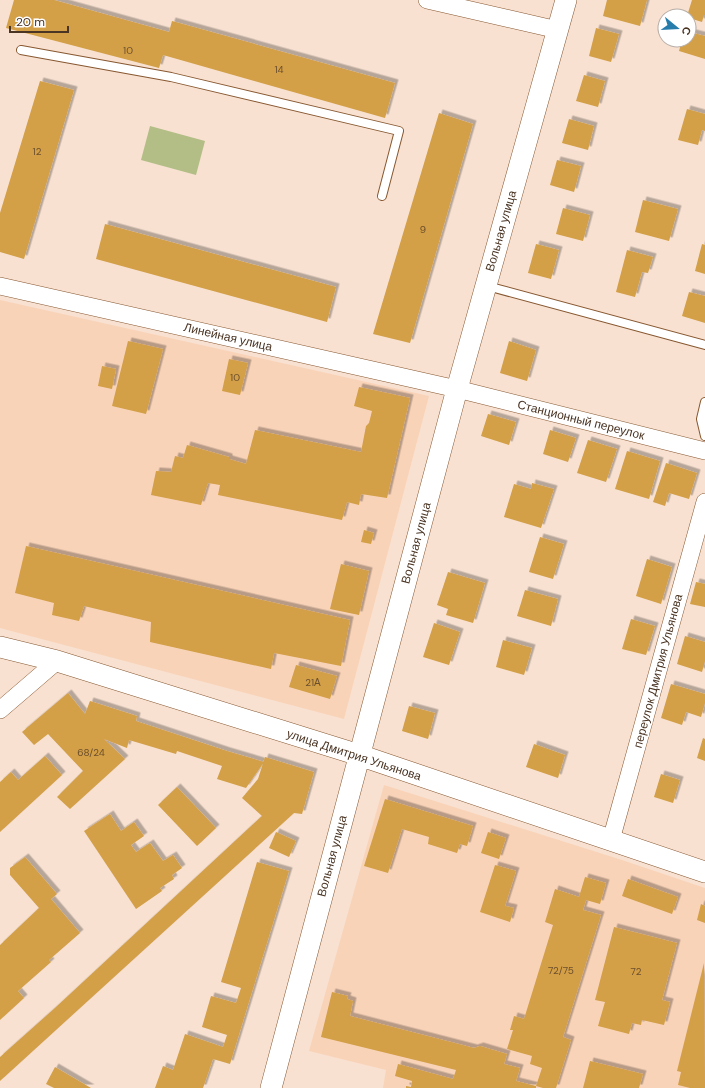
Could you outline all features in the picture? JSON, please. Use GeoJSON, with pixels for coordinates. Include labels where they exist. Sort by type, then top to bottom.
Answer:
{"type":"FeatureCollection","features":[{"type":"Feature","properties":{"kind":"street"},"geometry":{"type":"LineString","coordinates":[[427,0],[558,30]]}},
{"type":"Feature","properties":{"kind":"street","name":"Вольная улица"},"geometry":{"type":"LineString","coordinates":[[271,1088],[457,389],[566,0]]}},
{"type":"Feature","properties":{"kind":"street","name":"Линейная улица"},"geometry":{"type":"LineString","coordinates":[[0,286],[457,389]]}},
{"type":"Feature","properties":{"kind":"street","name":"Станционный переулок"},"geometry":{"type":"LineString","coordinates":[[457,389],[705,451]]}},
{"type":"Feature","properties":{"kind":"street","name":"переулок Дмитрия Ульянова"},"geometry":{"type":"LineString","coordinates":[[611,840],[705,502]]}},
{"type":"Feature","properties":{"kind":"street","name":"улица Дмитрия Ульянова"},"geometry":{"type":"LineString","coordinates":[[0,647],[57,660],[359,755],[705,872]]}},
{"type":"Feature","properties":{"kind":"street"},"geometry":{"type":"LineString","coordinates":[[0,710],[57,660]]}},
{"type":"Feature","properties":{"kind":"lane"},"geometry":{"type":"LineString","coordinates":[[21,50],[171,77],[399,131],[382,196]]}},
{"type":"Feature","properties":{"kind":"lane"},"geometry":{"type":"LineString","coordinates":[[486,285],[705,345]]}},
{"type":"Feature","properties":{"kind":"lane"},"geometry":{"type":"LineString","coordinates":[[705,402],[701,420],[705,436]]}},
{"type":"Feature","properties":{"kind":"shaded area"},"geometry":{"type":"Polygon","coordinates":[[[0,300],[429,396],[344,719],[0,628],[0,300]]]}},
{"type":"Feature","properties":{"kind":"shaded area"},"geometry":{"type":"Polygon","coordinates":[[[384,785],[622,860],[705,888],[705,1088],[383,1088],[386,1070],[309,1051],[384,785]]]}},
{"type":"Feature","properties":{"kind":"green space"},"geometry":{"type":"Polygon","coordinates":[[[150,126],[205,141],[196,175],[141,160],[150,126]]]}},
{"type":"Feature","properties":{"kind":"building"},"geometry":{"type":"Polygon","coordinates":[[[14,0],[54,0],[169,32],[172,21],[395,83],[385,118],[163,55],[159,68],[6,28],[14,0]]]}},
{"type":"Feature","properties":{"kind":"building"},"geometry":{"type":"Polygon","coordinates":[[[607,0],[647,0],[640,26],[603,16],[607,0]]]}},
{"type":"Feature","properties":{"kind":"building"},"geometry":{"type":"Polygon","coordinates":[[[692,0],[705,0],[705,15],[702,22],[697,20],[697,8],[690,8],[692,0]]]}},
{"type":"Feature","properties":{"kind":"building"},"geometry":{"type":"Polygon","coordinates":[[[596,28],[619,34],[611,62],[589,56],[596,28]]]}},
{"type":"Feature","properties":{"kind":"building"},"geometry":{"type":"Polygon","coordinates":[[[697,34],[705,36],[705,59],[679,51],[680,48],[697,48],[697,34]]]}},
{"type":"Feature","properties":{"kind":"building"},"geometry":{"type":"Polygon","coordinates":[[[584,75],[605,81],[598,107],[576,101],[584,75]]]}},
{"type":"Feature","properties":{"kind":"building"},"geometry":{"type":"Polygon","coordinates":[[[40,81],[74,90],[24,259],[0,252],[0,213],[40,81]]]}},
{"type":"Feature","properties":{"kind":"building"},"geometry":{"type":"Polygon","coordinates":[[[687,109],[705,114],[705,131],[702,130],[698,145],[678,140],[687,109]]]}},
{"type":"Feature","properties":{"kind":"building"},"geometry":{"type":"Polygon","coordinates":[[[439,113],[473,124],[410,343],[373,334],[439,113]]]}},
{"type":"Feature","properties":{"kind":"building"},"geometry":{"type":"Polygon","coordinates":[[[569,119],[594,126],[588,150],[562,143],[569,119]]]}},
{"type":"Feature","properties":{"kind":"building"},"geometry":{"type":"Polygon","coordinates":[[[557,160],[581,166],[574,192],[550,185],[557,160]]]}},
{"type":"Feature","properties":{"kind":"building"},"geometry":{"type":"Polygon","coordinates":[[[643,200],[678,209],[669,241],[635,232],[643,200]]]}},
{"type":"Feature","properties":{"kind":"building"},"geometry":{"type":"Polygon","coordinates":[[[563,208],[590,215],[583,241],[556,234],[563,208]]]}},
{"type":"Feature","properties":{"kind":"building"},"geometry":{"type":"Polygon","coordinates":[[[105,224],[336,287],[327,322],[96,259],[105,224]]]}},
{"type":"Feature","properties":{"kind":"building"},"geometry":{"type":"Polygon","coordinates":[[[536,244],[559,250],[551,279],[528,273],[536,244]]]}},
{"type":"Feature","properties":{"kind":"building"},"geometry":{"type":"Polygon","coordinates":[[[702,244],[705,245],[705,274],[695,271],[702,244]]]}},
{"type":"Feature","properties":{"kind":"building"},"geometry":{"type":"Polygon","coordinates":[[[627,250],[653,257],[648,273],[642,272],[635,297],[616,292],[627,250]]]}},
{"type":"Feature","properties":{"kind":"building"},"geometry":{"type":"Polygon","coordinates":[[[689,292],[705,296],[705,323],[682,316],[689,292]]]}},
{"type":"Feature","properties":{"kind":"building"},"geometry":{"type":"Polygon","coordinates":[[[128,341],[163,349],[146,414],[112,406],[128,341]]]}},
{"type":"Feature","properties":{"kind":"building"},"geometry":{"type":"Polygon","coordinates":[[[509,341],[536,350],[527,381],[500,373],[509,341]]]}},
{"type":"Feature","properties":{"kind":"building"},"geometry":{"type":"Polygon","coordinates":[[[229,359],[248,363],[240,395],[222,391],[229,359]]]}},
{"type":"Feature","properties":{"kind":"building"},"geometry":{"type":"Polygon","coordinates":[[[102,366],[116,369],[112,389],[98,386],[102,366]]]}},
{"type":"Feature","properties":{"kind":"building"},"geometry":{"type":"Polygon","coordinates":[[[359,387],[410,398],[387,498],[361,494],[359,505],[347,502],[342,520],[218,495],[220,485],[208,483],[201,505],[151,495],[156,471],[171,472],[175,456],[183,458],[187,445],[229,457],[229,459],[246,464],[255,430],[361,452],[366,426],[369,423],[372,411],[354,406],[359,387]]]}},
{"type":"Feature","properties":{"kind":"building"},"geometry":{"type":"Polygon","coordinates":[[[488,414],[516,422],[509,445],[481,436],[488,414]]]}},
{"type":"Feature","properties":{"kind":"building"},"geometry":{"type":"Polygon","coordinates":[[[550,430],[576,438],[568,462],[543,454],[550,430]]]}},
{"type":"Feature","properties":{"kind":"building"},"geometry":{"type":"Polygon","coordinates":[[[588,440],[617,449],[606,482],[577,473],[588,440]]]}},
{"type":"Feature","properties":{"kind":"building"},"geometry":{"type":"Polygon","coordinates":[[[627,451],[660,461],[649,499],[615,489],[627,451]]]}},
{"type":"Feature","properties":{"kind":"building"},"geometry":{"type":"Polygon","coordinates":[[[666,463],[697,473],[689,499],[669,493],[665,506],[653,502],[666,463]]]}},
{"type":"Feature","properties":{"kind":"building"},"geometry":{"type":"Polygon","coordinates":[[[532,483],[554,489],[541,528],[504,517],[514,484],[531,489],[532,483]]]}},
{"type":"Feature","properties":{"kind":"building"},"geometry":{"type":"Polygon","coordinates":[[[364,530],[374,533],[371,544],[361,542],[364,530]]]}},
{"type":"Feature","properties":{"kind":"building"},"geometry":{"type":"Polygon","coordinates":[[[540,537],[564,544],[553,579],[529,572],[540,537]]]}},
{"type":"Feature","properties":{"kind":"building"},"geometry":{"type":"Polygon","coordinates":[[[26,546],[350,620],[341,666],[274,653],[271,669],[150,642],[151,622],[84,606],[79,621],[52,615],[54,603],[15,593],[26,546]]]}},
{"type":"Feature","properties":{"kind":"building"},"geometry":{"type":"Polygon","coordinates":[[[647,559],[672,567],[661,604],[636,596],[647,559]]]}},
{"type":"Feature","properties":{"kind":"building"},"geometry":{"type":"Polygon","coordinates":[[[341,564],[369,571],[359,615],[330,609],[341,564]]]}},
{"type":"Feature","properties":{"kind":"building"},"geometry":{"type":"Polygon","coordinates":[[[448,572],[485,583],[473,623],[446,615],[448,609],[437,605],[448,572]]]}},
{"type":"Feature","properties":{"kind":"building"},"geometry":{"type":"Polygon","coordinates":[[[696,582],[705,584],[705,607],[690,604],[696,582]]]}},
{"type":"Feature","properties":{"kind":"building"},"geometry":{"type":"Polygon","coordinates":[[[525,590],[558,599],[551,626],[517,616],[525,590]]]}},
{"type":"Feature","properties":{"kind":"building"},"geometry":{"type":"Polygon","coordinates":[[[631,619],[655,626],[646,655],[622,649],[631,619]]]}},
{"type":"Feature","properties":{"kind":"building"},"geometry":{"type":"Polygon","coordinates":[[[434,623],[460,632],[449,665],[423,657],[434,623]]]}},
{"type":"Feature","properties":{"kind":"building"},"geometry":{"type":"Polygon","coordinates":[[[685,636],[705,642],[705,661],[702,672],[677,664],[685,636]]]}},
{"type":"Feature","properties":{"kind":"building"},"geometry":{"type":"Polygon","coordinates":[[[503,640],[532,648],[524,675],[496,667],[503,640]]]}},
{"type":"Feature","properties":{"kind":"building"},"geometry":{"type":"Polygon","coordinates":[[[296,665],[337,676],[330,699],[289,687],[296,665]]]}},
{"type":"Feature","properties":{"kind":"building"},"geometry":{"type":"Polygon","coordinates":[[[671,684],[705,694],[705,703],[701,717],[686,712],[682,725],[661,718],[671,684]]]}},
{"type":"Feature","properties":{"kind":"building"},"geometry":{"type":"Polygon","coordinates":[[[68,693],[85,714],[90,701],[137,716],[136,721],[264,762],[246,788],[217,779],[222,766],[177,751],[176,754],[129,740],[127,748],[104,739],[125,759],[70,809],[57,797],[83,771],[48,734],[34,745],[22,732],[68,693]]]}},
{"type":"Feature","properties":{"kind":"building"},"geometry":{"type":"Polygon","coordinates":[[[409,706],[435,713],[428,739],[402,731],[409,706]]]}},
{"type":"Feature","properties":{"kind":"building"},"geometry":{"type":"Polygon","coordinates":[[[703,738],[705,739],[705,761],[697,758],[703,738]]]}},
{"type":"Feature","properties":{"kind":"building"},"geometry":{"type":"Polygon","coordinates":[[[534,744],[565,755],[558,778],[526,767],[534,744]]]}},
{"type":"Feature","properties":{"kind":"building"},"geometry":{"type":"Polygon","coordinates":[[[45,756],[62,775],[0,832],[0,782],[11,772],[18,780],[45,756]]]}},
{"type":"Feature","properties":{"kind":"building"},"geometry":{"type":"Polygon","coordinates":[[[265,757],[314,772],[302,814],[294,813],[0,1081],[0,1057],[262,816],[242,798],[258,779],[265,757]]]}},
{"type":"Feature","properties":{"kind":"building"},"geometry":{"type":"Polygon","coordinates":[[[661,774],[680,780],[673,803],[654,797],[661,774]]]}},
{"type":"Feature","properties":{"kind":"building"},"geometry":{"type":"Polygon","coordinates":[[[177,787],[216,828],[197,846],[158,805],[177,787]]]}},
{"type":"Feature","properties":{"kind":"building"},"geometry":{"type":"Polygon","coordinates":[[[385,799],[473,826],[467,846],[460,844],[457,853],[428,844],[429,837],[402,829],[388,873],[364,866],[385,799]]]}},
{"type":"Feature","properties":{"kind":"building"},"geometry":{"type":"Polygon","coordinates":[[[110,814],[121,831],[134,822],[144,836],[131,845],[136,852],[150,843],[163,861],[173,855],[182,868],[172,875],[174,879],[160,888],[162,891],[136,909],[84,831],[110,814]]]}},
{"type":"Feature","properties":{"kind":"building"},"geometry":{"type":"Polygon","coordinates":[[[276,832],[296,841],[289,857],[269,848],[276,832]]]}},
{"type":"Feature","properties":{"kind":"building"},"geometry":{"type":"Polygon","coordinates":[[[488,832],[506,838],[499,859],[481,853],[488,832]]]}},
{"type":"Feature","properties":{"kind":"building"},"geometry":{"type":"Polygon","coordinates":[[[25,857],[57,894],[51,899],[80,933],[49,960],[51,962],[18,991],[24,998],[0,1020],[0,945],[39,908],[10,875],[10,868],[25,857]]]}},
{"type":"Feature","properties":{"kind":"building"},"geometry":{"type":"Polygon","coordinates":[[[257,862],[289,871],[230,1064],[213,1059],[203,1088],[155,1088],[163,1066],[173,1070],[185,1034],[223,1047],[227,1035],[202,1027],[211,996],[236,1003],[241,988],[221,982],[257,862]]]}},
{"type":"Feature","properties":{"kind":"building"},"geometry":{"type":"Polygon","coordinates":[[[495,865],[516,871],[505,906],[514,908],[510,922],[480,912],[495,865]]]}},
{"type":"Feature","properties":{"kind":"building"},"geometry":{"type":"Polygon","coordinates":[[[585,877],[606,883],[600,904],[586,900],[583,910],[601,915],[563,1037],[571,1040],[556,1088],[543,1088],[536,1086],[542,1068],[530,1064],[532,1056],[507,1049],[513,1030],[510,1030],[514,1016],[524,1019],[553,925],[545,922],[555,889],[579,897],[585,877]]]}},
{"type":"Feature","properties":{"kind":"building"},"geometry":{"type":"Polygon","coordinates":[[[628,879],[678,897],[672,914],[622,896],[628,879]]]}},
{"type":"Feature","properties":{"kind":"building"},"geometry":{"type":"Polygon","coordinates":[[[701,904],[705,906],[705,923],[697,920],[701,904]]]}},
{"type":"Feature","properties":{"kind":"building"},"geometry":{"type":"Polygon","coordinates":[[[614,927],[677,943],[662,1000],[670,1002],[664,1025],[642,1020],[641,1025],[632,1023],[629,1034],[598,1026],[605,1002],[595,1000],[614,927]]]}},
{"type":"Feature","properties":{"kind":"building"},"geometry":{"type":"Polygon","coordinates":[[[704,963],[705,1088],[690,1088],[678,1085],[681,1072],[677,1071],[704,963]]]}},
{"type":"Feature","properties":{"kind":"building"},"geometry":{"type":"Polygon","coordinates":[[[332,992],[348,996],[347,999],[353,1001],[350,1016],[474,1048],[480,1046],[507,1054],[504,1064],[520,1068],[516,1081],[536,1086],[536,1088],[406,1088],[406,1086],[411,1087],[412,1081],[395,1076],[398,1064],[453,1079],[456,1070],[321,1037],[332,992]]]}},
{"type":"Feature","properties":{"kind":"building"},"geometry":{"type":"Polygon","coordinates":[[[590,1061],[643,1074],[639,1088],[583,1088],[590,1061]]]}},
{"type":"Feature","properties":{"kind":"building"},"geometry":{"type":"Polygon","coordinates":[[[55,1067],[91,1088],[54,1088],[46,1084],[55,1067]]]}}]}
